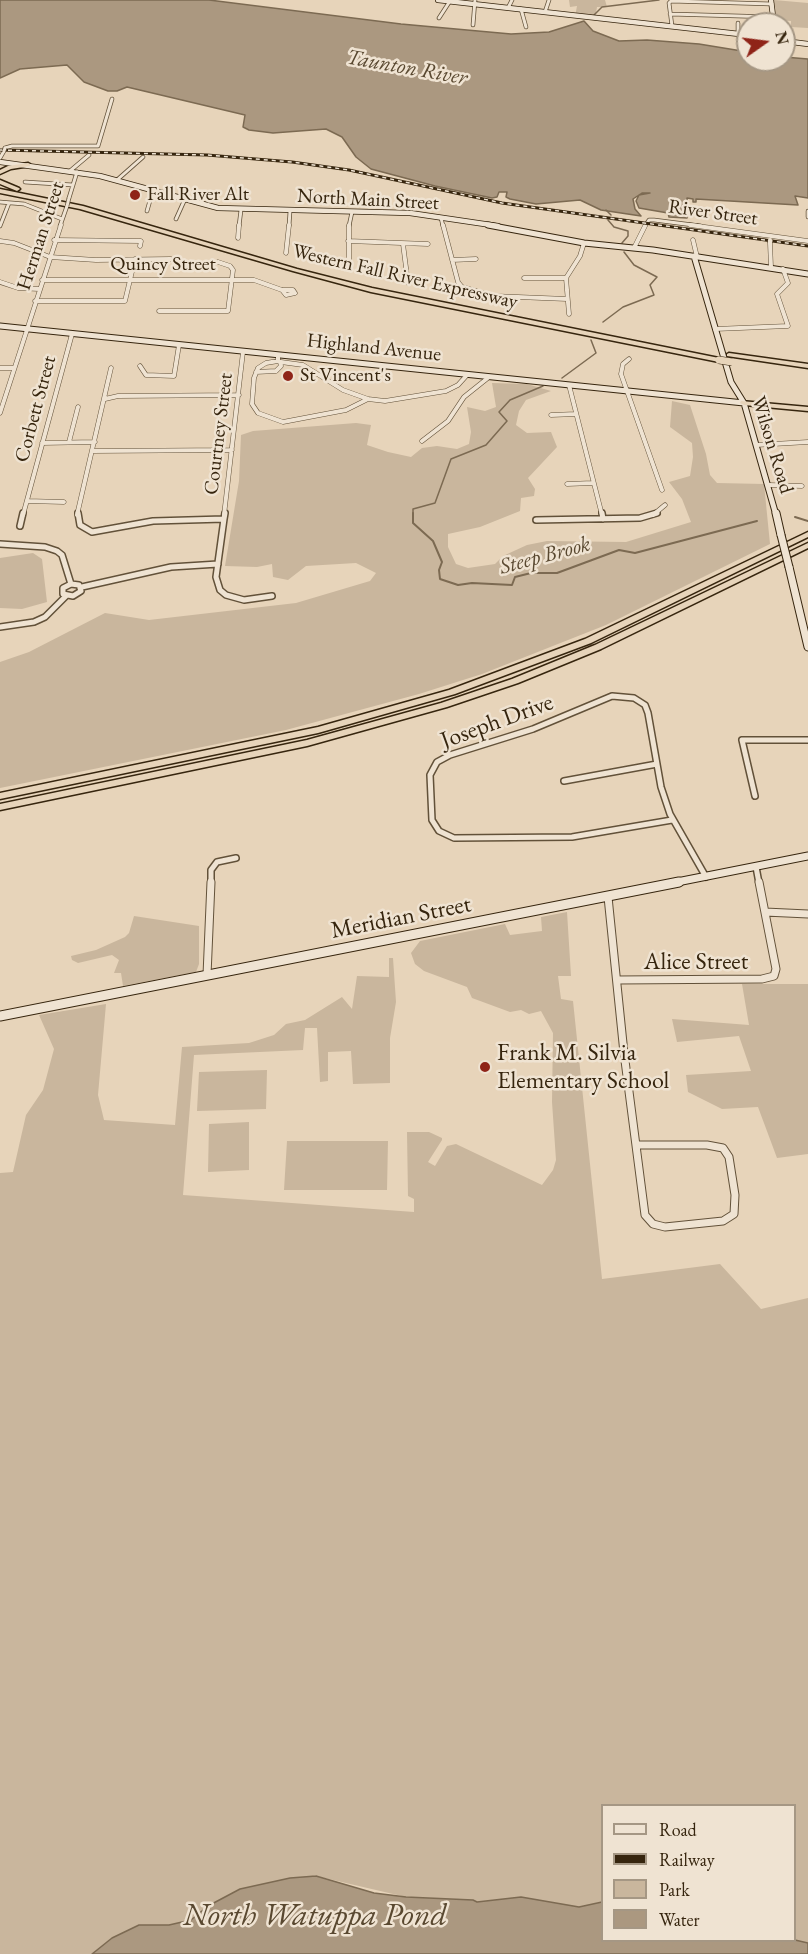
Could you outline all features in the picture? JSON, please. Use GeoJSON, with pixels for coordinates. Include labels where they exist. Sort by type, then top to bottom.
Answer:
{"type":"FeatureCollection","features":[{"type":"Feature","properties":{"kind":"highway"},"geometry":{"type":"LineString","coordinates":[[0,161],[0,170],[28,165]]}},
{"type":"Feature","properties":{"kind":"highway"},"geometry":{"type":"LineString","coordinates":[[0,182],[10,188],[41,195]]}},
{"type":"Feature","properties":{"kind":"highway","name":"Western Fall River Expressway"},"geometry":{"type":"LineString","coordinates":[[0,190],[41,195],[87,205],[393,288],[718,356]]}},
{"type":"Feature","properties":{"kind":"highway","name":"Western Fall River Expressway"},"geometry":{"type":"LineString","coordinates":[[0,190],[81,207],[294,270],[371,290],[808,373]]}},
{"type":"Feature","properties":{"kind":"highway","name":"Western Fall River Expressway"},"geometry":{"type":"LineString","coordinates":[[730,358],[808,366]]}},
{"type":"Feature","properties":{"kind":"highway"},"geometry":{"type":"LineString","coordinates":[[744,403],[808,410]]}},
{"type":"Feature","properties":{"kind":"highway"},"geometry":{"type":"LineString","coordinates":[[0,796],[318,730],[452,692],[531,664],[595,637],[808,534]]}},
{"type":"Feature","properties":{"kind":"highway"},"geometry":{"type":"LineString","coordinates":[[0,807],[307,743],[444,705],[533,674],[598,647],[808,545]]}},
{"type":"Feature","properties":{"kind":"main road"},"geometry":{"type":"LineString","coordinates":[[438,0],[475,2],[508,8],[736,33]]}},
{"type":"Feature","properties":{"kind":"main road","name":"North Main Street"},"geometry":{"type":"LineString","coordinates":[[0,161],[117,180],[218,208],[410,213],[515,229],[584,243],[634,248],[808,274]]}},
{"type":"Feature","properties":{"kind":"main road","name":"Wilson Road"},"geometry":{"type":"LineString","coordinates":[[695,257],[731,382],[744,403],[769,485],[808,647]]}},
{"type":"Feature","properties":{"kind":"main road","name":"Highland Avenue"},"geometry":{"type":"LineString","coordinates":[[0,326],[243,352],[279,360],[489,377],[744,403]]}},
{"type":"Feature","properties":{"kind":"main road","name":"Meridian Street"},"geometry":{"type":"LineString","coordinates":[[0,1016],[808,856]]}},
{"type":"Feature","properties":{"kind":"street"},"geometry":{"type":"LineString","coordinates":[[508,8],[512,0]]}},
{"type":"Feature","properties":{"kind":"street"},"geometry":{"type":"LineString","coordinates":[[545,12],[549,0]]}},
{"type":"Feature","properties":{"kind":"street"},"geometry":{"type":"LineString","coordinates":[[439,18],[450,1]]}},
{"type":"Feature","properties":{"kind":"street"},"geometry":{"type":"LineString","coordinates":[[473,25],[475,2]]}},
{"type":"Feature","properties":{"kind":"street"},"geometry":{"type":"LineString","coordinates":[[672,26],[669,3],[772,2]]}},
{"type":"Feature","properties":{"kind":"street"},"geometry":{"type":"LineString","coordinates":[[521,9],[526,27]]}},
{"type":"Feature","properties":{"kind":"street"},"geometry":{"type":"LineString","coordinates":[[670,14],[736,16]]}},
{"type":"Feature","properties":{"kind":"street"},"geometry":{"type":"LineString","coordinates":[[0,161],[5,150],[12,146],[80,148],[99,146],[112,99]]}},
{"type":"Feature","properties":{"kind":"street"},"geometry":{"type":"LineString","coordinates":[[70,171],[89,155]]}},
{"type":"Feature","properties":{"kind":"street"},"geometry":{"type":"LineString","coordinates":[[117,180],[143,157]]}},
{"type":"Feature","properties":{"kind":"street","name":"Herman Street"},"geometry":{"type":"LineString","coordinates":[[1,409],[77,172]]}},
{"type":"Feature","properties":{"kind":"street"},"geometry":{"type":"LineString","coordinates":[[25,183],[74,184]]}},
{"type":"Feature","properties":{"kind":"street"},"geometry":{"type":"LineString","coordinates":[[147,211],[153,190]]}},
{"type":"Feature","properties":{"kind":"street"},"geometry":{"type":"LineString","coordinates":[[176,219],[185,200]]}},
{"type":"Feature","properties":{"kind":"street"},"geometry":{"type":"LineString","coordinates":[[0,202],[34,207],[62,219]]}},
{"type":"Feature","properties":{"kind":"street"},"geometry":{"type":"LineString","coordinates":[[0,227],[9,203]]}},
{"type":"Feature","properties":{"kind":"street"},"geometry":{"type":"LineString","coordinates":[[238,238],[241,210]]}},
{"type":"Feature","properties":{"kind":"street"},"geometry":{"type":"LineString","coordinates":[[286,253],[290,211]]}},
{"type":"Feature","properties":{"kind":"street"},"geometry":{"type":"LineString","coordinates":[[808,211],[808,217]]}},
{"type":"Feature","properties":{"kind":"street"},"geometry":{"type":"LineString","coordinates":[[349,267],[348,241],[352,212]]}},
{"type":"Feature","properties":{"kind":"street"},"geometry":{"type":"LineString","coordinates":[[441,218],[459,284],[468,290],[505,297],[567,298]]}},
{"type":"Feature","properties":{"kind":"street","name":"River Street"},"geometry":{"type":"LineString","coordinates":[[634,248],[646,225],[652,220],[770,240],[808,241]]}},
{"type":"Feature","properties":{"kind":"street"},"geometry":{"type":"LineString","coordinates":[[54,240],[140,243]]}},
{"type":"Feature","properties":{"kind":"street","name":"Wilson Road"},"geometry":{"type":"LineString","coordinates":[[693,240],[695,257]]}},
{"type":"Feature","properties":{"kind":"street"},"geometry":{"type":"LineString","coordinates":[[770,240],[771,267]]}},
{"type":"Feature","properties":{"kind":"street"},"geometry":{"type":"LineString","coordinates":[[0,241],[14,243],[50,257],[171,260]]}},
{"type":"Feature","properties":{"kind":"street"},"geometry":{"type":"LineString","coordinates":[[348,241],[428,244]]}},
{"type":"Feature","properties":{"kind":"street"},"geometry":{"type":"LineString","coordinates":[[569,314],[566,278],[580,256],[584,243]]}},
{"type":"Feature","properties":{"kind":"street"},"geometry":{"type":"LineString","coordinates":[[403,244],[408,282]]}},
{"type":"Feature","properties":{"kind":"street"},"geometry":{"type":"LineString","coordinates":[[452,260],[476,259]]}},
{"type":"Feature","properties":{"kind":"street"},"geometry":{"type":"LineString","coordinates":[[35,301],[124,302],[135,260]]}},
{"type":"Feature","properties":{"kind":"street"},"geometry":{"type":"LineString","coordinates":[[159,311],[228,310],[232,268],[218,262]]}},
{"type":"Feature","properties":{"kind":"street"},"geometry":{"type":"LineString","coordinates":[[715,329],[788,326],[777,294],[788,283],[783,269]]}},
{"type":"Feature","properties":{"kind":"street"},"geometry":{"type":"LineString","coordinates":[[524,278],[566,278]]}},
{"type":"Feature","properties":{"kind":"street","name":"Quincy Street"},"geometry":{"type":"LineString","coordinates":[[42,280],[261,281],[282,290]]}},
{"type":"Feature","properties":{"kind":"street"},"geometry":{"type":"LineString","coordinates":[[0,282],[14,287],[39,289]]}},
{"type":"Feature","properties":{"kind":"street","name":"Corbett Street"},"geometry":{"type":"LineString","coordinates":[[20,526],[72,334]]}},
{"type":"Feature","properties":{"kind":"street"},"geometry":{"type":"LineString","coordinates":[[140,366],[146,375],[174,375],[179,345]]}},
{"type":"Feature","properties":{"kind":"street","name":"Courtney Street"},"geometry":{"type":"LineString","coordinates":[[243,352],[216,583],[226,595],[251,600],[272,596]]}},
{"type":"Feature","properties":{"kind":"street"},"geometry":{"type":"LineString","coordinates":[[629,359],[623,364],[621,372],[642,440],[662,490]]}},
{"type":"Feature","properties":{"kind":"street"},"geometry":{"type":"LineString","coordinates":[[256,372],[277,370],[281,366],[279,360]]}},
{"type":"Feature","properties":{"kind":"street"},"geometry":{"type":"LineString","coordinates":[[368,399],[346,410],[282,422],[260,414],[253,408],[254,378],[260,365],[279,360],[303,365],[343,390],[368,399],[388,401],[446,391],[459,385],[467,375]]}},
{"type":"Feature","properties":{"kind":"street"},"geometry":{"type":"LineString","coordinates":[[0,369],[13,368]]}},
{"type":"Feature","properties":{"kind":"street"},"geometry":{"type":"LineString","coordinates":[[111,368],[92,451],[232,450]]}},
{"type":"Feature","properties":{"kind":"street"},"geometry":{"type":"LineString","coordinates":[[422,441],[451,418],[465,395],[489,377]]}},
{"type":"Feature","properties":{"kind":"street"},"geometry":{"type":"LineString","coordinates":[[569,385],[603,519]]}},
{"type":"Feature","properties":{"kind":"street"},"geometry":{"type":"LineString","coordinates":[[105,399],[118,396],[239,395]]}},
{"type":"Feature","properties":{"kind":"street"},"geometry":{"type":"LineString","coordinates":[[69,442],[78,407]]}},
{"type":"Feature","properties":{"kind":"street"},"geometry":{"type":"LineString","coordinates":[[551,415],[576,414]]}},
{"type":"Feature","properties":{"kind":"street"},"geometry":{"type":"LineString","coordinates":[[42,443],[94,442]]}},
{"type":"Feature","properties":{"kind":"street"},"geometry":{"type":"LineString","coordinates":[[756,445],[808,442]]}},
{"type":"Feature","properties":{"kind":"street","name":"Courtney Street"},"geometry":{"type":"LineString","coordinates":[[92,451],[77,516],[79,523],[88,530],[102,532],[153,521],[224,519]]}},
{"type":"Feature","properties":{"kind":"street"},"geometry":{"type":"LineString","coordinates":[[567,484],[593,483]]}},
{"type":"Feature","properties":{"kind":"street"},"geometry":{"type":"LineString","coordinates":[[769,485],[802,486]]}},
{"type":"Feature","properties":{"kind":"street"},"geometry":{"type":"LineString","coordinates":[[27,501],[64,502]]}},
{"type":"Feature","properties":{"kind":"street"},"geometry":{"type":"LineString","coordinates":[[536,520],[649,516],[662,511],[666,505]]}},
{"type":"Feature","properties":{"kind":"street"},"geometry":{"type":"LineString","coordinates":[[0,544],[45,547],[57,551],[62,555],[71,584]]}},
{"type":"Feature","properties":{"kind":"street"},"geometry":{"type":"LineString","coordinates":[[67,596],[62,590],[71,584],[82,587],[171,567],[218,564]]}},
{"type":"Feature","properties":{"kind":"street"},"geometry":{"type":"LineString","coordinates":[[0,627],[34,622],[45,617],[67,596],[78,594],[82,587]]}},
{"type":"Feature","properties":{"kind":"street","name":"Joseph Drive"},"geometry":{"type":"LineString","coordinates":[[672,820],[572,837],[462,838],[445,835],[435,827],[432,820],[430,775],[441,759],[553,722],[612,696],[632,697],[645,705],[663,794],[672,820],[706,877]]}},
{"type":"Feature","properties":{"kind":"street"},"geometry":{"type":"LineString","coordinates":[[755,796],[742,740],[808,740]]}},
{"type":"Feature","properties":{"kind":"street"},"geometry":{"type":"LineString","coordinates":[[564,781],[657,765]]}},
{"type":"Feature","properties":{"kind":"street"},"geometry":{"type":"LineString","coordinates":[[207,975],[211,870],[217,862],[236,858]]}},
{"type":"Feature","properties":{"kind":"street"},"geometry":{"type":"LineString","coordinates":[[756,867],[765,912],[808,914]]}},
{"type":"Feature","properties":{"kind":"street"},"geometry":{"type":"LineString","coordinates":[[608,897],[642,1205],[650,1223],[665,1227],[726,1220],[734,1214],[735,1203],[729,1157],[723,1148],[707,1144],[637,1145]]}},
{"type":"Feature","properties":{"kind":"street","name":"Alice Street"},"geometry":{"type":"LineString","coordinates":[[616,980],[762,979],[774,976],[777,969],[765,912]]}},
{"type":"Feature","properties":{"kind":"green space"},"geometry":{"type":"Polygon","coordinates":[[[569,0],[605,0],[607,7],[597,7],[595,18],[575,17],[577,6],[570,7],[569,0]]]}},
{"type":"Feature","properties":{"kind":"green space"},"geometry":{"type":"Polygon","coordinates":[[[774,0],[808,3],[808,28],[796,27],[796,12],[776,12],[774,0]]]}},
{"type":"Feature","properties":{"kind":"green space"},"geometry":{"type":"Polygon","coordinates":[[[492,383],[527,384],[551,391],[526,400],[519,411],[516,425],[527,433],[551,432],[557,447],[528,478],[535,489],[534,496],[521,498],[520,511],[480,527],[448,534],[448,547],[456,564],[468,568],[495,564],[503,556],[527,545],[547,541],[626,542],[691,522],[682,499],[669,482],[690,476],[693,457],[692,443],[670,427],[672,401],[690,405],[706,454],[710,475],[717,483],[764,484],[770,544],[606,625],[482,674],[419,694],[286,730],[0,788],[0,662],[29,652],[105,613],[149,620],[296,603],[370,581],[376,573],[356,563],[306,566],[288,580],[273,577],[272,564],[257,567],[225,566],[239,481],[241,435],[253,431],[356,423],[371,425],[367,445],[388,452],[411,457],[422,448],[437,446],[457,449],[469,444],[471,432],[467,407],[485,411],[496,407],[492,383]]]}},
{"type":"Feature","properties":{"kind":"green space"},"geometry":{"type":"Polygon","coordinates":[[[33,553],[42,559],[47,602],[22,609],[0,608],[0,558],[33,553]]]}},
{"type":"Feature","properties":{"kind":"green space"},"geometry":{"type":"Polygon","coordinates":[[[567,912],[571,976],[558,976],[561,999],[573,1001],[602,1279],[720,1264],[761,1309],[808,1298],[808,1943],[796,1940],[796,1804],[601,1804],[601,1902],[579,1907],[521,1897],[477,1902],[406,1897],[316,1876],[290,1878],[240,1889],[191,1920],[169,1925],[139,1925],[112,1938],[92,1954],[0,1954],[0,1173],[13,1172],[26,1115],[43,1090],[54,1049],[39,1015],[106,1004],[98,1095],[104,1120],[175,1125],[182,1047],[249,1043],[274,1035],[286,1024],[305,1020],[342,997],[352,1009],[357,976],[389,977],[389,958],[393,958],[396,1002],[390,1038],[390,1083],[353,1084],[351,1051],[328,1052],[328,1081],[320,1082],[317,1028],[305,1028],[303,1050],[194,1055],[183,1195],[414,1212],[414,1199],[408,1196],[407,1132],[429,1132],[442,1138],[428,1162],[435,1166],[447,1146],[456,1144],[542,1185],[553,1170],[556,1160],[552,1102],[553,1033],[541,1011],[529,1014],[521,1010],[510,1012],[472,998],[467,987],[424,971],[415,964],[411,953],[420,941],[505,924],[510,935],[542,931],[541,917],[567,912]]]}},
{"type":"Feature","properties":{"kind":"green space"},"geometry":{"type":"Polygon","coordinates":[[[134,916],[199,926],[199,964],[196,972],[123,986],[121,973],[114,973],[119,960],[112,955],[78,963],[72,960],[71,956],[96,950],[125,937],[129,933],[134,916]]]}},
{"type":"Feature","properties":{"kind":"green space"},"geometry":{"type":"Polygon","coordinates":[[[742,984],[808,984],[808,1154],[777,1158],[758,1107],[722,1109],[688,1092],[686,1075],[751,1071],[739,1036],[677,1042],[672,1019],[749,1025],[742,984]]]}},
{"type":"Feature","properties":{"kind":"green space"},"geometry":{"type":"Polygon","coordinates":[[[267,1070],[266,1109],[197,1111],[199,1072],[267,1070]]]}},
{"type":"Feature","properties":{"kind":"green space"},"geometry":{"type":"Polygon","coordinates":[[[249,1122],[249,1170],[208,1172],[209,1124],[249,1122]]]}},
{"type":"Feature","properties":{"kind":"green space"},"geometry":{"type":"Polygon","coordinates":[[[287,1141],[388,1141],[387,1190],[284,1190],[287,1141]]]}},
{"type":"Feature","properties":{"kind":"water","name":"Taunton River"},"geometry":{"type":"Polygon","coordinates":[[[0,0],[209,0],[401,24],[511,34],[549,32],[584,21],[593,31],[619,41],[647,40],[699,44],[736,50],[736,72],[796,72],[796,58],[808,59],[808,198],[795,196],[798,205],[696,199],[696,202],[693,202],[693,199],[687,198],[687,218],[669,217],[668,213],[639,208],[636,201],[639,195],[633,199],[635,209],[641,216],[601,210],[580,200],[536,204],[510,199],[506,197],[507,192],[499,192],[497,197],[492,198],[371,169],[356,157],[342,137],[326,129],[273,133],[249,130],[243,127],[245,115],[127,87],[117,91],[108,91],[84,82],[67,65],[20,69],[0,78],[0,0]]]}},
{"type":"Feature","properties":{"kind":"water","name":"North Watuppa Pond"},"geometry":{"type":"Polygon","coordinates":[[[316,1876],[374,1893],[406,1897],[477,1902],[521,1897],[579,1907],[601,1902],[601,1942],[796,1940],[808,1943],[808,1954],[92,1954],[112,1938],[139,1925],[169,1925],[191,1920],[208,1906],[240,1889],[290,1878],[316,1876]]]}},
{"type":"Feature","properties":{"kind":"waterway"},"geometry":{"type":"LineString","coordinates":[[594,15],[602,7],[659,0]]}},
{"type":"Feature","properties":{"kind":"waterway","name":"Steep Brook"},"geometry":{"type":"LineString","coordinates":[[606,210],[611,215]]}},
{"type":"Feature","properties":{"kind":"waterway","name":"Steep Brook"},"geometry":{"type":"LineString","coordinates":[[608,220],[614,227],[628,231],[628,236],[622,243]]}},
{"type":"Feature","properties":{"kind":"waterway","name":"Steep Brook"},"geometry":{"type":"LineString","coordinates":[[603,322],[623,307],[654,295],[650,285],[657,277],[634,265],[624,252]]}},
{"type":"Feature","properties":{"kind":"waterway","name":"Steep Brook"},"geometry":{"type":"LineString","coordinates":[[562,378],[596,353],[591,340]]}},
{"type":"Feature","properties":{"kind":"waterway","name":"Steep Brook"},"geometry":{"type":"LineString","coordinates":[[543,386],[510,400],[499,412],[507,421],[486,445],[451,459],[435,503],[413,509],[413,523],[433,541],[442,562],[439,570],[440,579],[458,585],[472,583],[512,585],[515,577],[531,573],[557,573],[619,550],[635,553],[757,521]]}},
{"type":"Feature","properties":{"kind":"waterway","name":"Steep Brook"},"geometry":{"type":"LineString","coordinates":[[795,517],[808,521]]}},
{"type":"Feature","properties":{"kind":"railway"},"geometry":{"type":"LineString","coordinates":[[0,150],[207,155],[292,162],[349,170],[502,203],[808,246]]}},
{"type":"Feature","properties":{"kind":"place","name":"Fall River Alt"},"geometry":{"type":"Point","coordinates":[135,195]}},
{"type":"Feature","properties":{"kind":"place","name":"St Vincent's"},"geometry":{"type":"Point","coordinates":[288,376]}},
{"type":"Feature","properties":{"kind":"place","name":"Frank M. Silvia Elementary School"},"geometry":{"type":"Point","coordinates":[485,1067]}}]}
